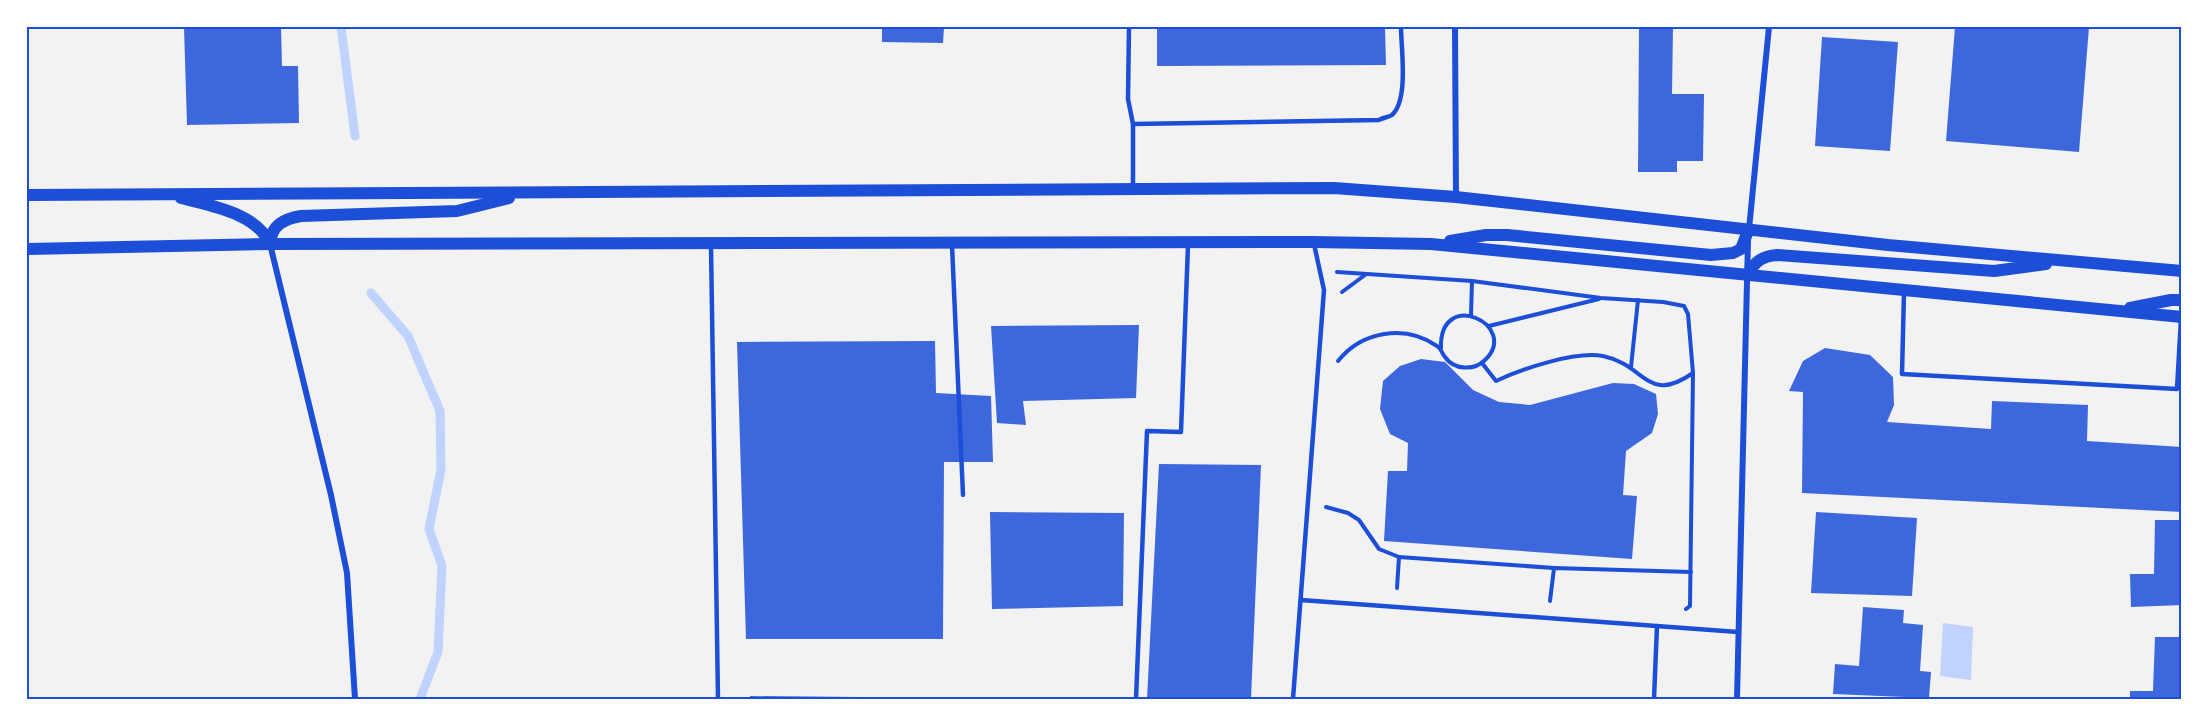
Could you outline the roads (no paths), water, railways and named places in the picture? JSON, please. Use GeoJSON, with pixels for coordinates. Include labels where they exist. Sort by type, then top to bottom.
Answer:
{"type":"FeatureCollection","features":[{"type":"Feature","properties":{"kind":"main road"},"geometry":{"type":"LineString","coordinates":[[27,195],[1334,188],[1456,197],[1748,231],[2182,271]]}},
{"type":"Feature","properties":{"kind":"main road"},"geometry":{"type":"LineString","coordinates":[[270,244],[277,225],[301,216],[457,211],[506,198],[555,192]]}},
{"type":"Feature","properties":{"kind":"main road"},"geometry":{"type":"LineString","coordinates":[[166,194],[222,210],[243,219],[261,230],[270,244]]}},
{"type":"Feature","properties":{"kind":"main road"},"geometry":{"type":"LineString","coordinates":[[1431,244],[1486,235],[1507,235],[1711,255],[1733,253],[1741,249],[1748,231]]}},
{"type":"Feature","properties":{"kind":"main road"},"geometry":{"type":"LineString","coordinates":[[27,249],[270,244],[952,242],[1431,244],[2182,317]]}},
{"type":"Feature","properties":{"kind":"main road"},"geometry":{"type":"LineString","coordinates":[[1748,274],[1759,260],[1777,255],[1994,271],[2064,261]]}},
{"type":"Feature","properties":{"kind":"main road"},"geometry":{"type":"LineString","coordinates":[[2114,310],[2182,300]]}},
{"type":"Feature","properties":{"kind":"street"},"geometry":{"type":"LineString","coordinates":[[1455,27],[1456,197]]}},
{"type":"Feature","properties":{"kind":"street"},"geometry":{"type":"LineString","coordinates":[[1737,699],[1748,231],[1769,27]]}},
{"type":"Feature","properties":{"kind":"street"},"geometry":{"type":"LineString","coordinates":[[270,244],[331,495],[347,573],[355,699]]}},
{"type":"Feature","properties":{"kind":"lane"},"geometry":{"type":"LineString","coordinates":[[1129,27],[1128,99],[1133,124],[1133,189]]}},
{"type":"Feature","properties":{"kind":"lane"},"geometry":{"type":"LineString","coordinates":[[1133,124],[1379,120],[1391,115],[1398,105],[1402,91],[1401,27]]}},
{"type":"Feature","properties":{"kind":"lane"},"geometry":{"type":"LineString","coordinates":[[952,242],[963,495]]}},
{"type":"Feature","properties":{"kind":"lane"},"geometry":{"type":"LineString","coordinates":[[1136,699],[1147,431],[1181,432],[1188,242]]}},
{"type":"Feature","properties":{"kind":"lane"},"geometry":{"type":"LineString","coordinates":[[1293,699],[1324,290],[1313,242]]}},
{"type":"Feature","properties":{"kind":"lane"},"geometry":{"type":"LineString","coordinates":[[711,243],[718,699]]}},
{"type":"Feature","properties":{"kind":"lane"},"geometry":{"type":"LineString","coordinates":[[1904,289],[1902,374],[2177,389],[2182,317]]}},
{"type":"Feature","properties":{"kind":"lane"},"geometry":{"type":"LineString","coordinates":[[1301,600],[1738,632]]}},
{"type":"Feature","properties":{"kind":"lane"},"geometry":{"type":"LineString","coordinates":[[1654,699],[1657,626]]}},
{"type":"Feature","properties":{"kind":"water"},"geometry":{"type":"Polygon","coordinates":[[[1943,623],[1973,627],[1971,680],[1940,676],[1943,623]]]}},
{"type":"Feature","properties":{"kind":"waterway"},"geometry":{"type":"LineString","coordinates":[[341,27],[355,136]]}},
{"type":"Feature","properties":{"kind":"waterway"},"geometry":{"type":"LineString","coordinates":[[371,293],[408,336],[440,411],[441,470],[429,529],[442,566],[438,652],[420,699]]}}]}
